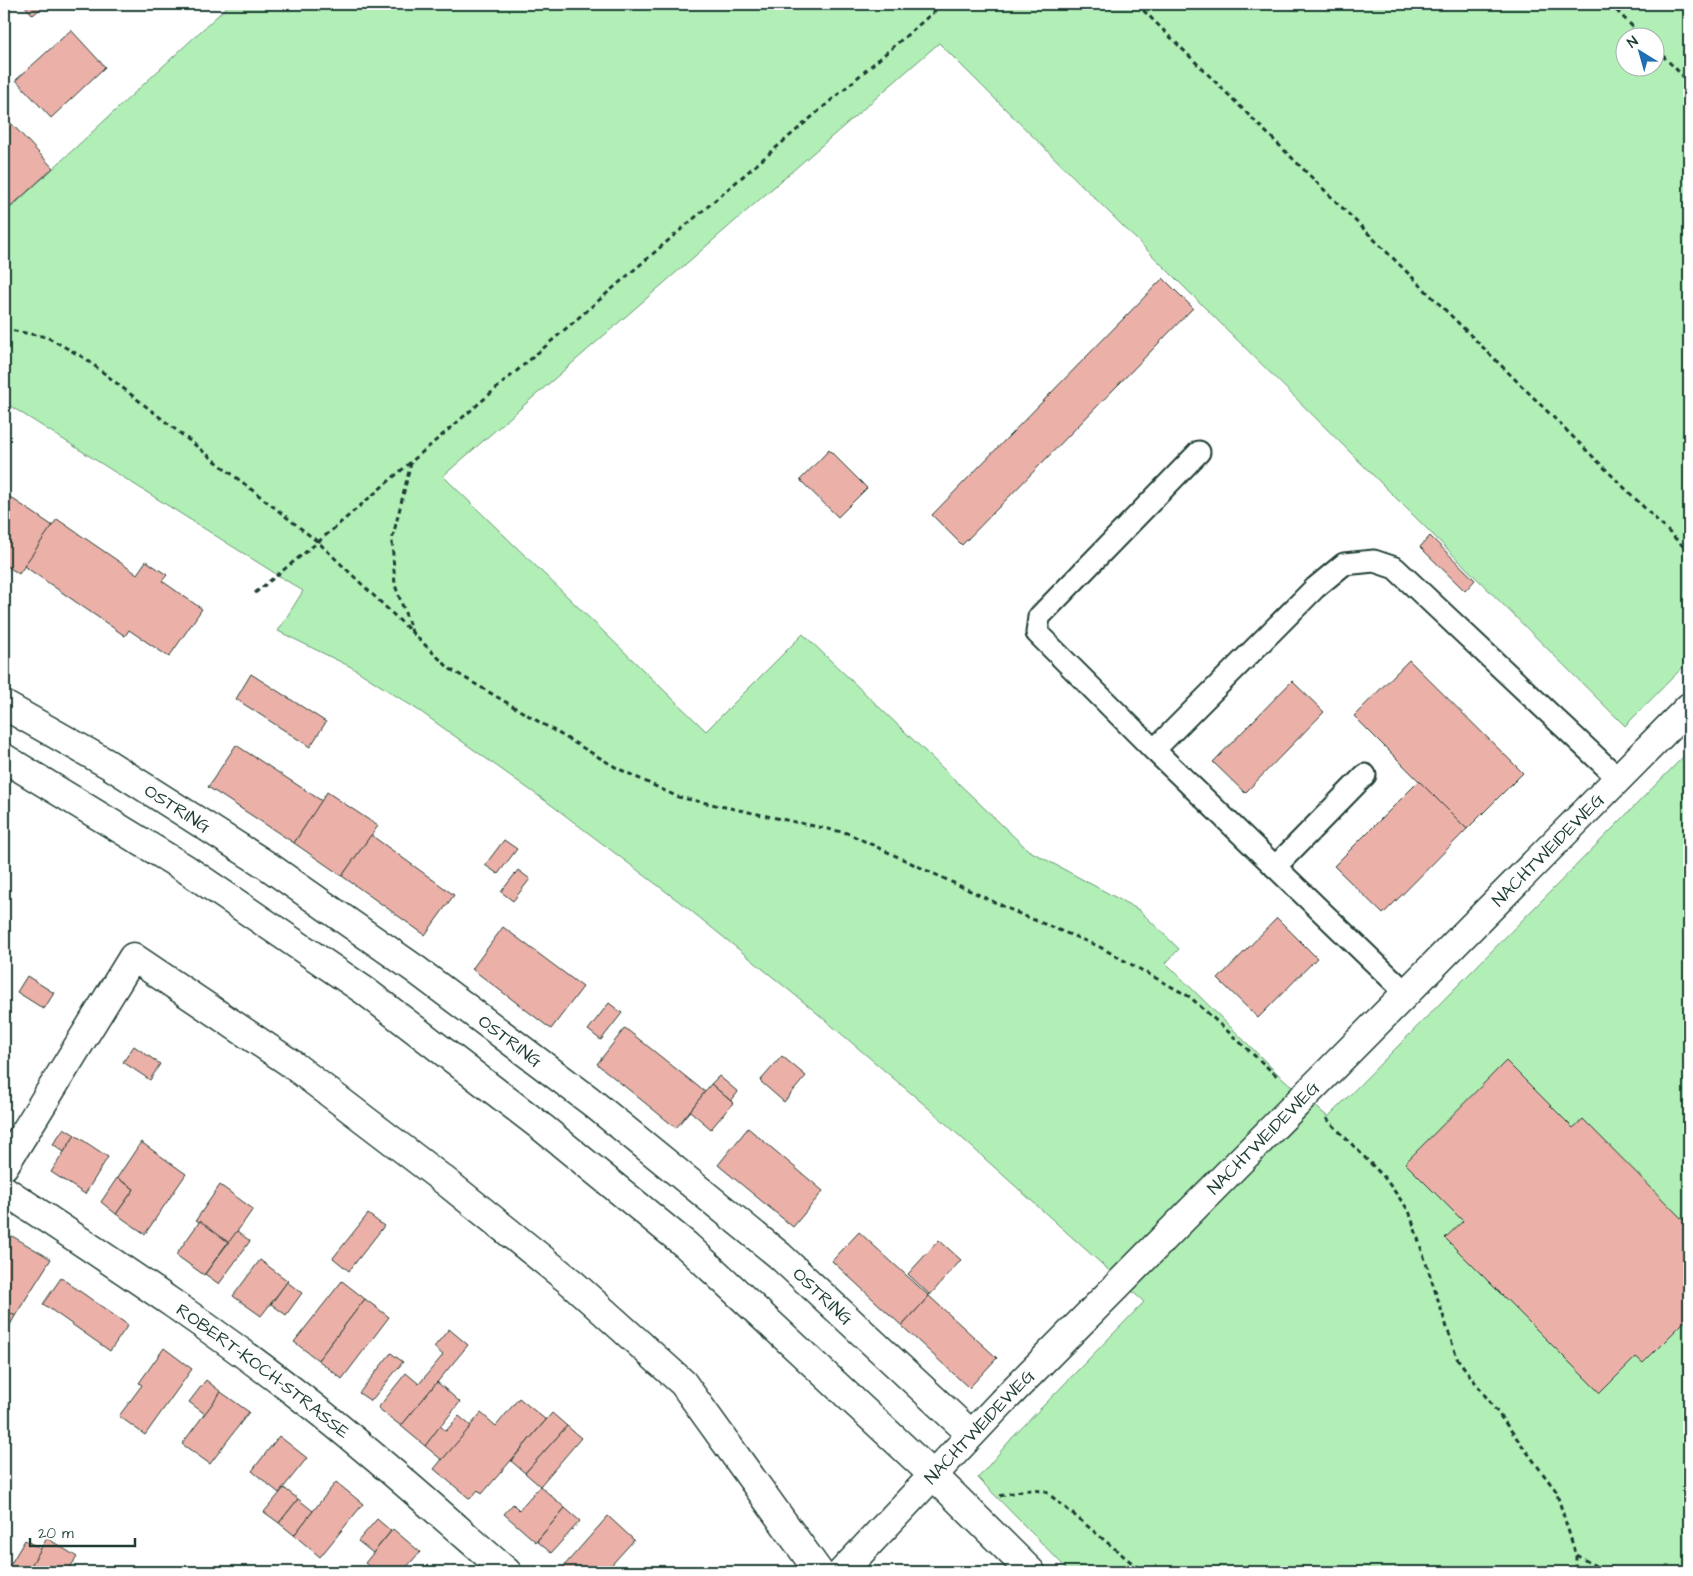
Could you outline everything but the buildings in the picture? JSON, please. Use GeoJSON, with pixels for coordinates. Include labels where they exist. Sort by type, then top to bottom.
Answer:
{"type":"FeatureCollection","features":[{"type":"Feature","properties":{"kind":"street","name":"OSTRING"},"geometry":{"type":"LineString","coordinates":[[4,705],[108,764],[268,866],[415,969],[589,1100],[779,1255],[972,1434]]}},
{"type":"Feature","properties":{"kind":"street","name":"NACHTWEIDEWEG"},"geometry":{"type":"LineString","coordinates":[[842,1572],[972,1434],[1405,992],[1689,706]]}},
{"type":"Feature","properties":{"kind":"street"},"geometry":{"type":"LineString","coordinates":[[4,758],[194,875],[365,991],[490,1087],[686,1245],[933,1475],[1032,1572]]}},
{"type":"Feature","properties":{"kind":"street"},"geometry":{"type":"LineString","coordinates":[[4,1166],[133,957],[288,1062],[445,1181],[572,1283],[683,1383],[818,1572]]}},
{"type":"Feature","properties":{"kind":"street","name":"ROBERT-KOCH-STRASSE"},"geometry":{"type":"LineString","coordinates":[[4,1190],[168,1299],[293,1391],[410,1488],[506,1572]]}},
{"type":"Feature","properties":{"kind":"lane"},"geometry":{"type":"LineString","coordinates":[[1199,452],[1039,617],[1037,633],[1154,750],[1405,992]]}},
{"type":"Feature","properties":{"kind":"lane"},"geometry":{"type":"LineString","coordinates":[[1154,750],[1315,588],[1344,564],[1374,561],[1395,568],[1618,778]]}},
{"type":"Feature","properties":{"kind":"lane"},"geometry":{"type":"LineString","coordinates":[[1276,867],[1365,775]]}},
{"type":"Feature","properties":{"kind":"path"},"geometry":{"type":"LineString","coordinates":[[255,593],[318,542],[943,4]]}},
{"type":"Feature","properties":{"kind":"path"},"geometry":{"type":"LineString","coordinates":[[1137,4],[1689,552]]}},
{"type":"Feature","properties":{"kind":"path"},"geometry":{"type":"LineString","coordinates":[[1610,4],[1634,28]]}},
{"type":"Feature","properties":{"kind":"path"},"geometry":{"type":"LineString","coordinates":[[1666,58],[1689,82]]}},
{"type":"Feature","properties":{"kind":"path"},"geometry":{"type":"LineString","coordinates":[[4,329],[47,337],[86,358],[318,542],[450,669],[617,768],[678,796],[847,833],[1022,915],[1098,946],[1190,997],[1301,1098],[1326,1118],[1384,1177],[1409,1211],[1457,1358],[1556,1491],[1576,1555],[1576,1572]]}},
{"type":"Feature","properties":{"kind":"path"},"geometry":{"type":"LineString","coordinates":[[412,461],[392,540],[395,585],[412,632]]}},
{"type":"Feature","properties":{"kind":"path"},"geometry":{"type":"LineString","coordinates":[[1000,1495],[1025,1490],[1045,1491],[1143,1572]]}},
{"type":"Feature","properties":{"kind":"path"},"geometry":{"type":"LineString","coordinates":[[1576,1555],[1606,1572]]}},
{"type":"Feature","properties":{"kind":"green space"},"geometry":{"type":"Polygon","coordinates":[[[230,4],[1689,4],[1689,661],[1625,726],[939,43],[443,476],[706,731],[803,634],[1028,850],[1139,910],[1179,949],[1166,963],[1279,1075],[1328,1117],[1689,751],[1689,1572],[1070,1572],[978,1478],[1012,1438],[1144,1302],[933,1112],[811,1008],[685,906],[554,807],[421,712],[353,668],[278,631],[303,591],[4,402],[4,214],[230,4]]]}}]}
